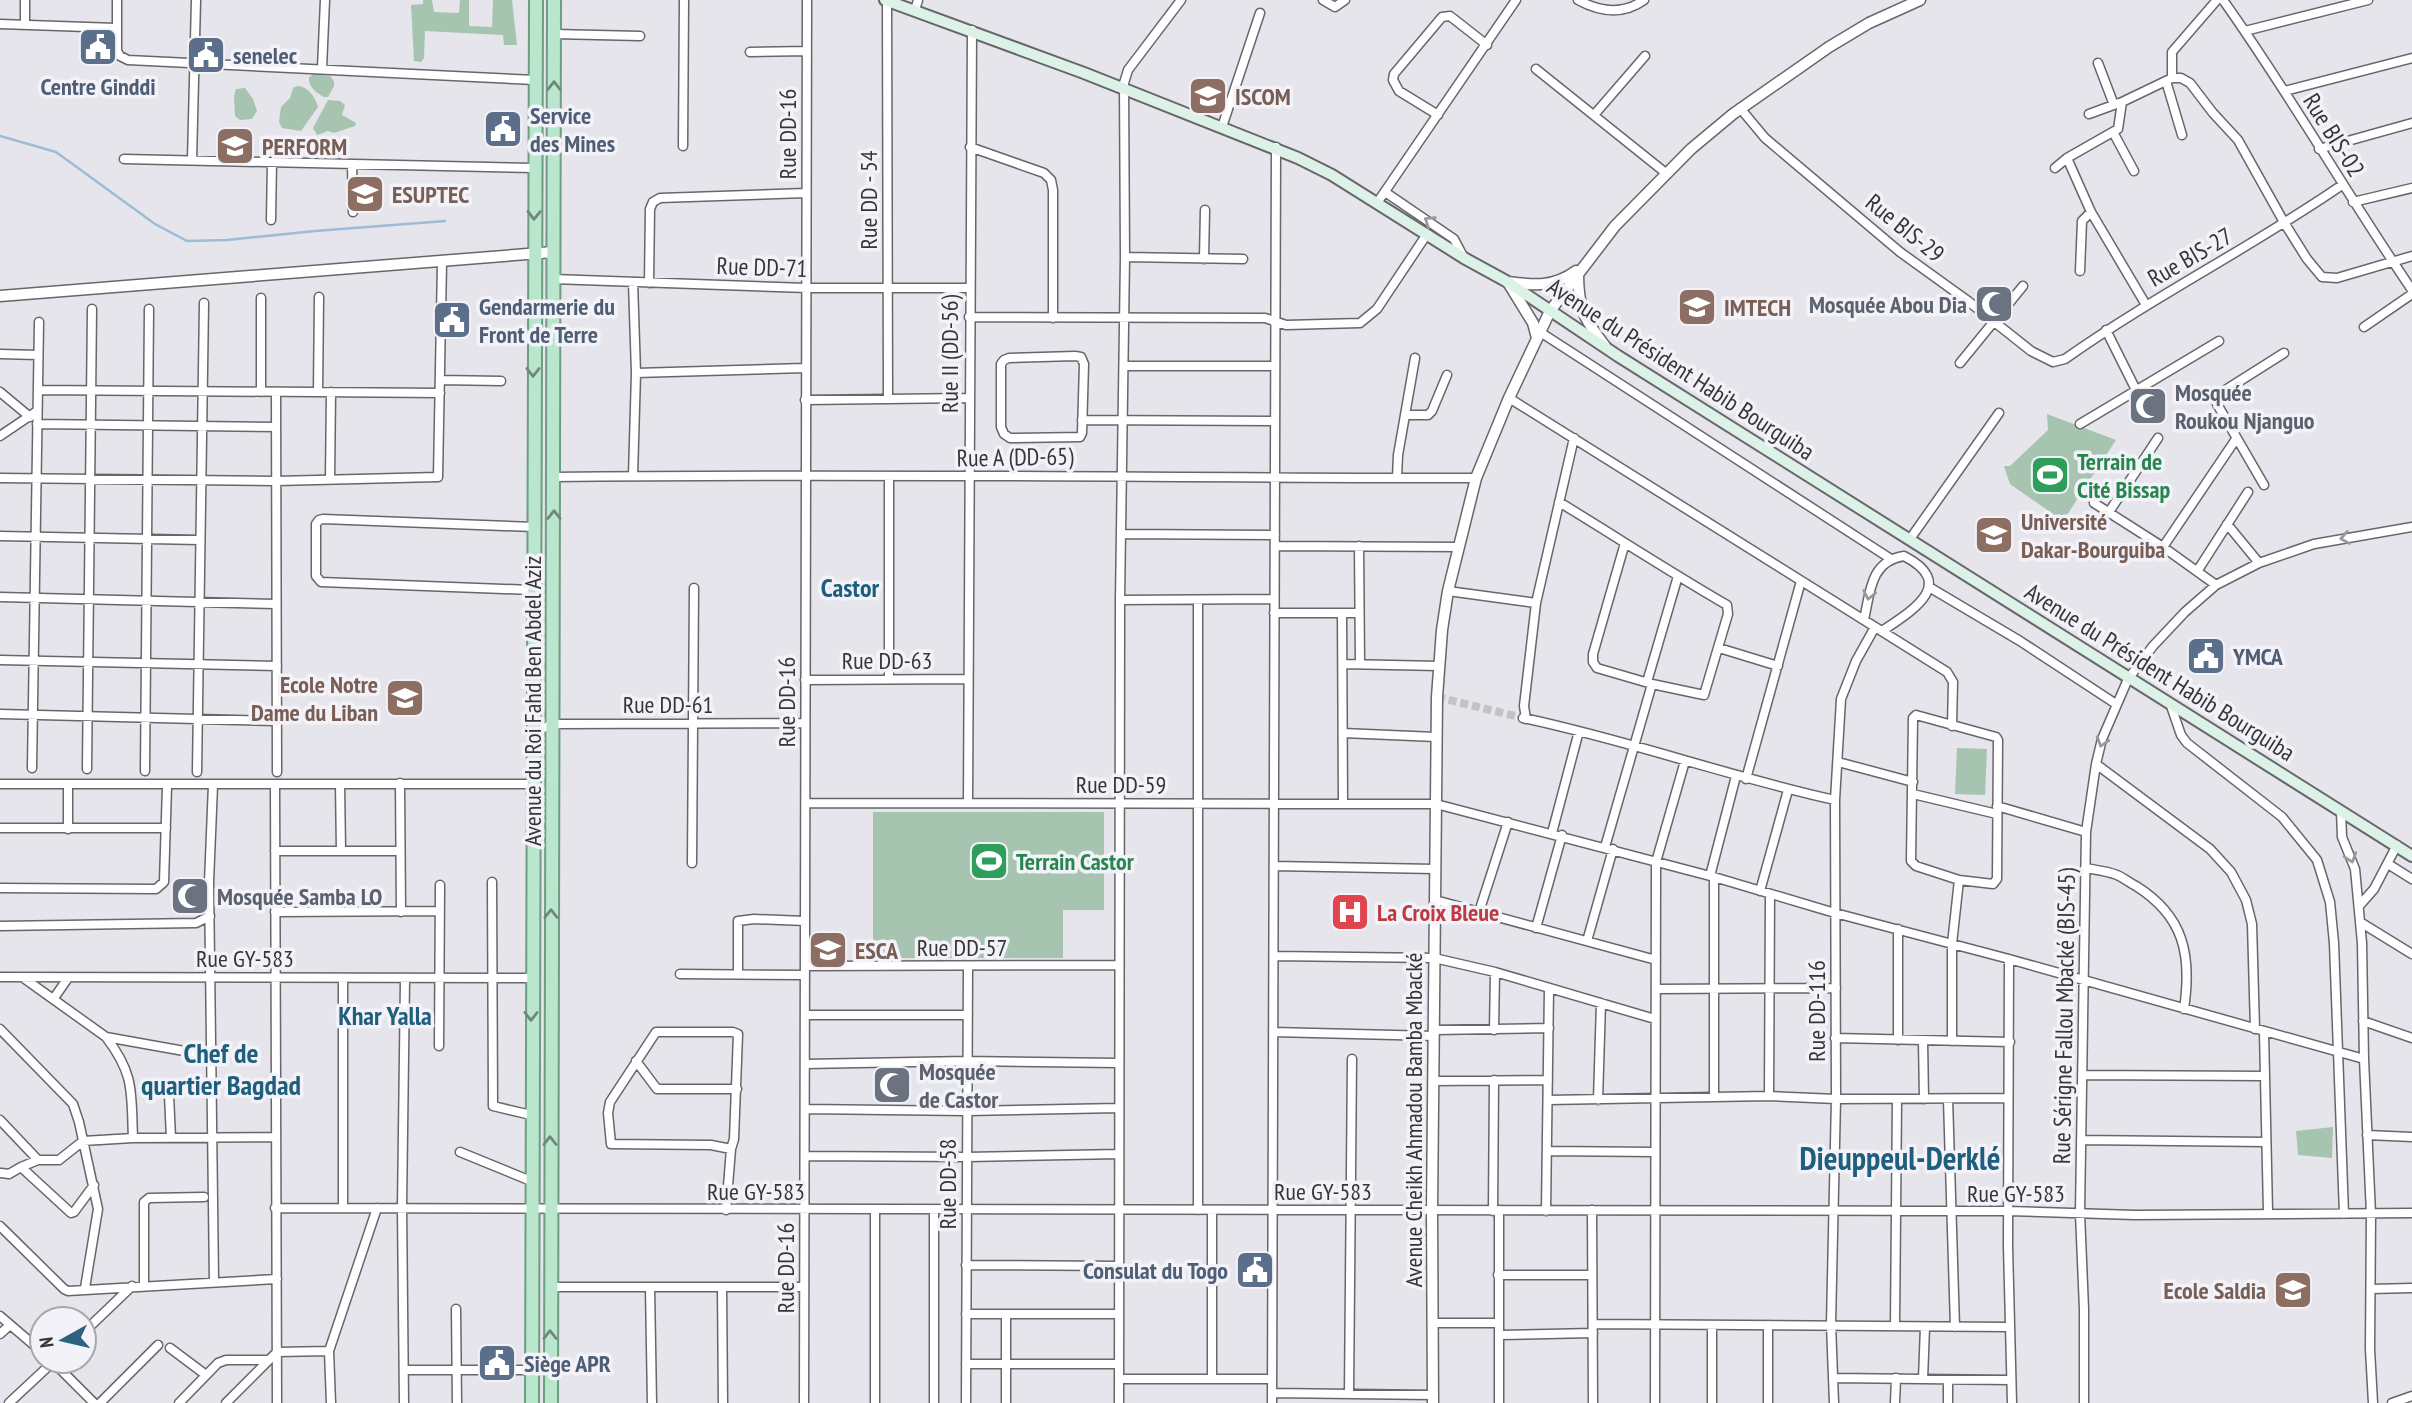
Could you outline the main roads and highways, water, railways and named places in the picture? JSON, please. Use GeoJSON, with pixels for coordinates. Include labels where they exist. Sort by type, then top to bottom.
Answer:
{"type":"FeatureCollection","features":[{"type":"Feature","properties":{"kind":"main road","name":"Avenue du Roi Fahd Ben Abdel Aziz"},"geometry":{"type":"LineString","coordinates":[[532,1403],[533,254],[536,0]]}},
{"type":"Feature","properties":{"kind":"main road","name":"Avenue du Roi Fahd Ben Abdel Aziz"},"geometry":{"type":"LineString","coordinates":[[551,1403],[554,0]]}},
{"type":"Feature","properties":{"kind":"main road","name":"Avenue du Président Habib Bourguiba"},"geometry":{"type":"LineString","coordinates":[[886,0],[916,5],[972,30],[1276,148],[1332,175],[2412,856]]}},
{"type":"Feature","properties":{"kind":"waterway"},"geometry":{"type":"LineString","coordinates":[[0,136],[56,152],[155,224],[187,241],[445,221]]}},
{"type":"Feature","properties":{"kind":"tunnel"},"geometry":{"type":"LineString","coordinates":[[1437,697],[1523,718]]}},
{"type":"Feature","properties":{"kind":"place","name":"Centre Ginddi"},"geometry":{"type":"Point","coordinates":[98,47]}},
{"type":"Feature","properties":{"kind":"place","name":"senelec"},"geometry":{"type":"Point","coordinates":[206,55]}},
{"type":"Feature","properties":{"kind":"place","name":"ISCOM"},"geometry":{"type":"Point","coordinates":[1208,96]}},
{"type":"Feature","properties":{"kind":"place","name":"Service des Mines"},"geometry":{"type":"Point","coordinates":[503,129]}},
{"type":"Feature","properties":{"kind":"place","name":"PERFORM"},"geometry":{"type":"Point","coordinates":[235,146]}},
{"type":"Feature","properties":{"kind":"place","name":"ESUPTEC"},"geometry":{"type":"Point","coordinates":[365,194]}},
{"type":"Feature","properties":{"kind":"place","name":"Mosquée Abou Dia"},"geometry":{"type":"Point","coordinates":[1994,304]}},
{"type":"Feature","properties":{"kind":"place","name":"IMTECH"},"geometry":{"type":"Point","coordinates":[1697,307]}},
{"type":"Feature","properties":{"kind":"place","name":"Gendarmerie du Front de Terre"},"geometry":{"type":"Point","coordinates":[452,320]}},
{"type":"Feature","properties":{"kind":"place","name":"Mosquée Roukou Njanguo"},"geometry":{"type":"Point","coordinates":[2148,406]}},
{"type":"Feature","properties":{"kind":"place","name":"Terrain de Cité Bissap"},"geometry":{"type":"Point","coordinates":[2050,475]}},
{"type":"Feature","properties":{"kind":"place","name":"Université Dakar-Bourguiba"},"geometry":{"type":"Point","coordinates":[1994,535]}},
{"type":"Feature","properties":{"kind":"place","name":"YMCA"},"geometry":{"type":"Point","coordinates":[2206,656]}},
{"type":"Feature","properties":{"kind":"place","name":"Ecole Notre Dame du Liban"},"geometry":{"type":"Point","coordinates":[405,698]}},
{"type":"Feature","properties":{"kind":"place","name":"Terrain Castor"},"geometry":{"type":"Point","coordinates":[989,861]}},
{"type":"Feature","properties":{"kind":"place","name":"Mosquée Samba LO"},"geometry":{"type":"Point","coordinates":[190,896]}},
{"type":"Feature","properties":{"kind":"place","name":"La Croix Bleue"},"geometry":{"type":"Point","coordinates":[1350,912]}},
{"type":"Feature","properties":{"kind":"place","name":"ESCA"},"geometry":{"type":"Point","coordinates":[828,950]}},
{"type":"Feature","properties":{"kind":"place","name":"Mosquée de Castor"},"geometry":{"type":"Point","coordinates":[892,1085]}},
{"type":"Feature","properties":{"kind":"place","name":"Consulat du Togo"},"geometry":{"type":"Point","coordinates":[1255,1270]}},
{"type":"Feature","properties":{"kind":"place","name":"Ecole Saldia"},"geometry":{"type":"Point","coordinates":[2293,1290]}},
{"type":"Feature","properties":{"kind":"place","name":"Siège APR"},"geometry":{"type":"Point","coordinates":[497,1363]}},
{"type":"Feature","properties":{"kind":"district","name":"Castor"},"geometry":{"type":"Point","coordinates":[850,587]}},
{"type":"Feature","properties":{"kind":"district","name":"Khar Yalla"},"geometry":{"type":"Point","coordinates":[385,1015]}},
{"type":"Feature","properties":{"kind":"district","name":"Chef de quartier Bagdad"},"geometry":{"type":"Point","coordinates":[221,1068]}},
{"type":"Feature","properties":{"kind":"district","name":"Dieuppeul-Derklé"},"geometry":{"type":"Point","coordinates":[1900,1158]}}]}
